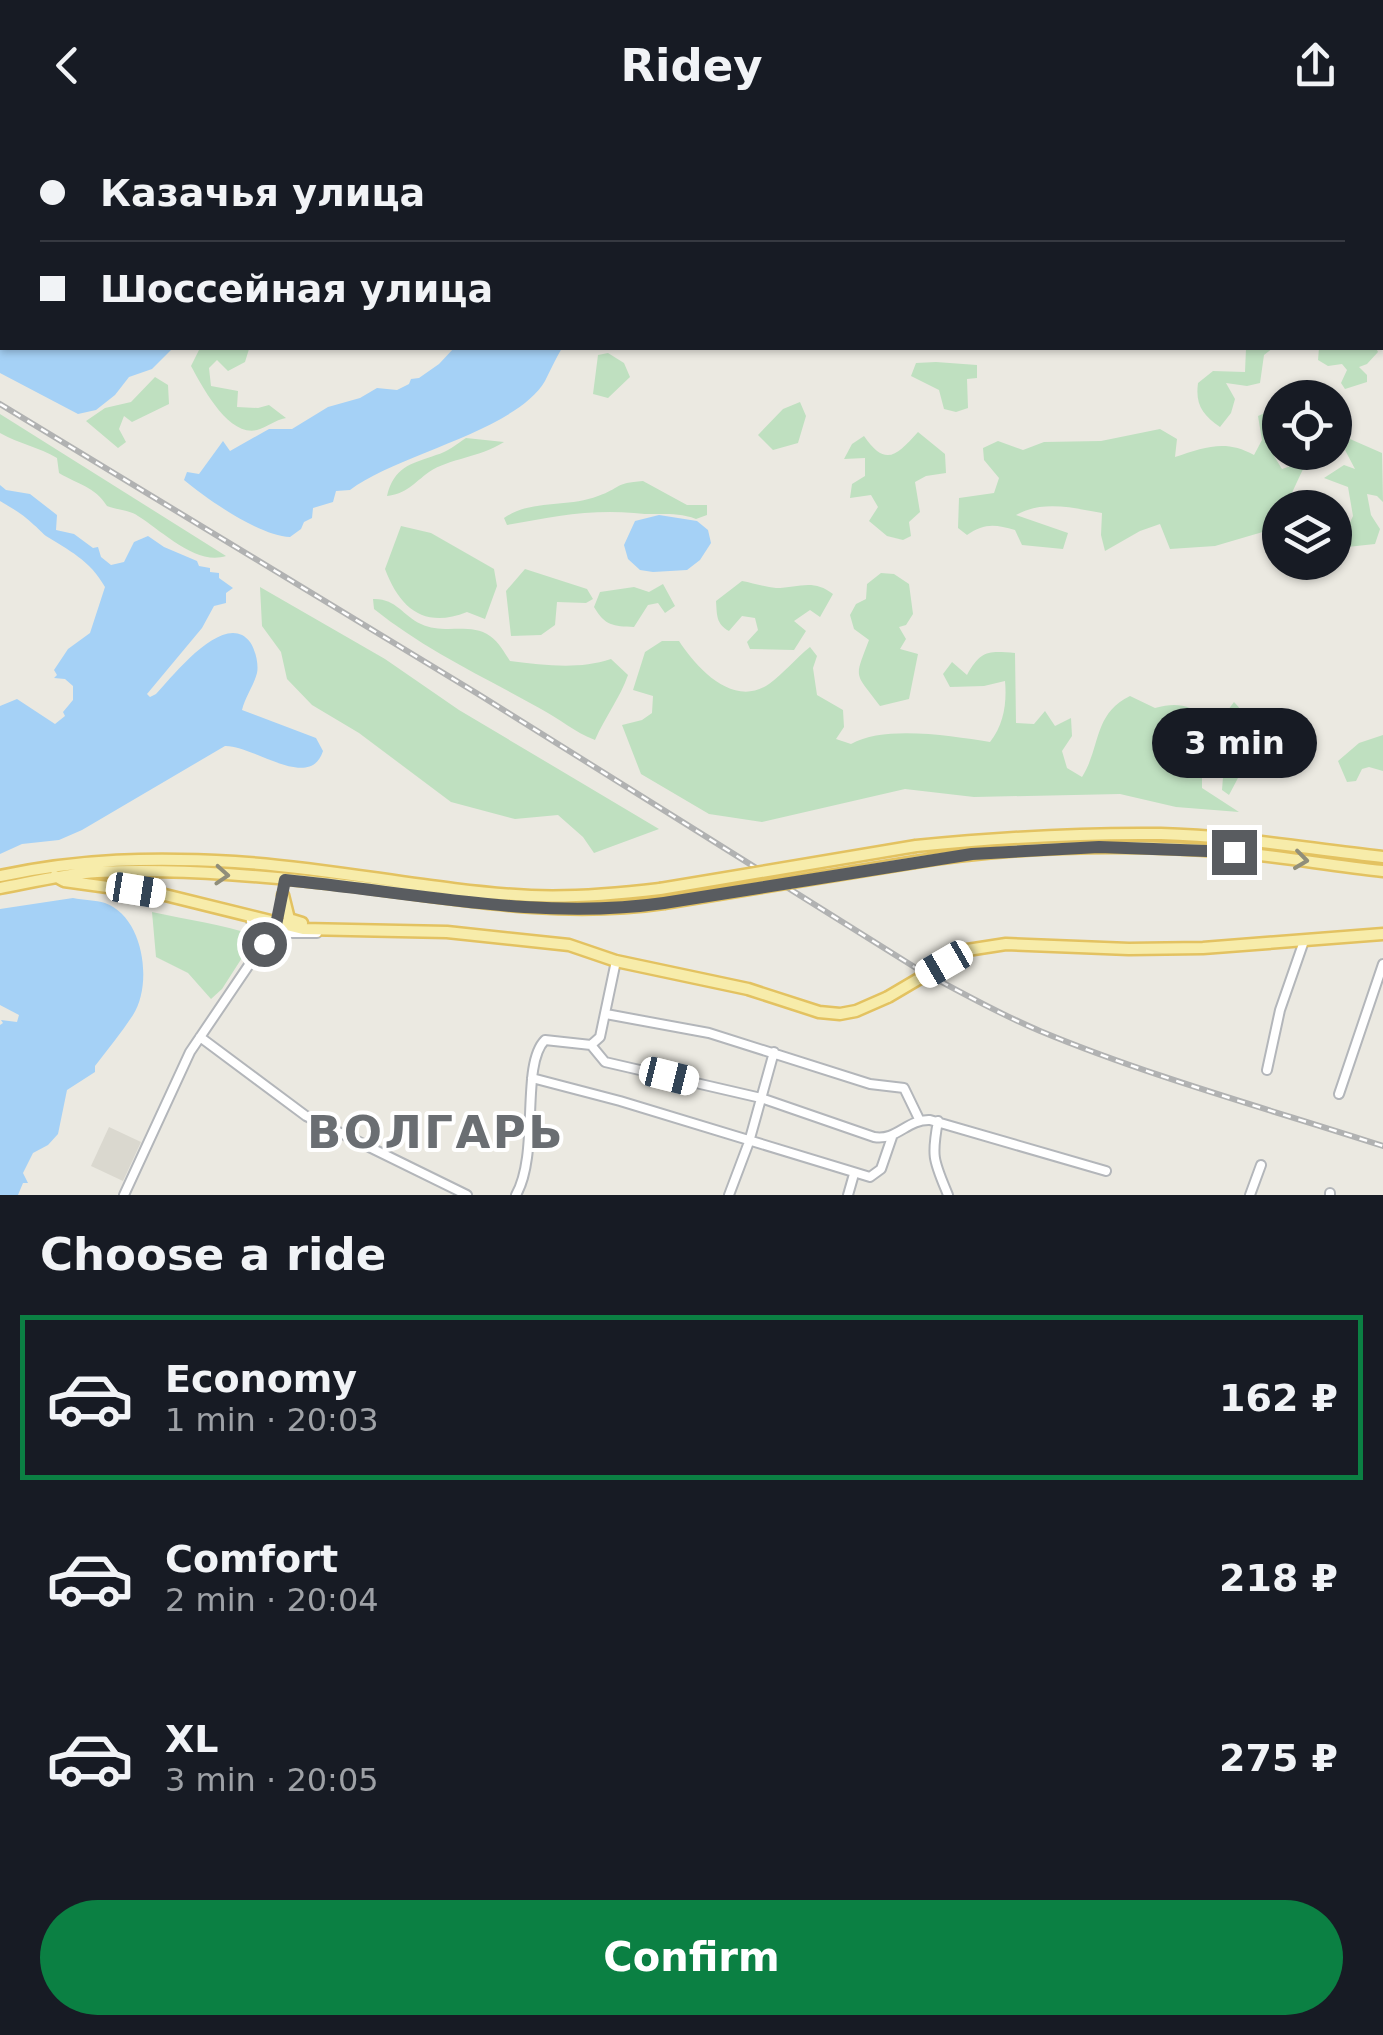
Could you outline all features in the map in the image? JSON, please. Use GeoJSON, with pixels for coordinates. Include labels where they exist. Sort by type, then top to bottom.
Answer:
{"type":"FeatureCollection","features":[{"type":"Feature","properties":{"kind":"main road"},"geometry":{"type":"LineString","coordinates":[[0,876],[66,862],[130,860],[531,896],[615,895],[916,846],[1098,834],[1164,834],[1383,857]]}},
{"type":"Feature","properties":{"kind":"main road"},"geometry":{"type":"LineString","coordinates":[[0,888],[98,872],[286,874],[532,909],[664,903],[972,854],[1167,847],[1383,871]]}},
{"type":"Feature","properties":{"kind":"main road"},"geometry":{"type":"LineString","coordinates":[[276,925],[286,874]]}},
{"type":"Feature","properties":{"kind":"main road"},"geometry":{"type":"LineString","coordinates":[[55,876],[166,895],[276,925],[323,932],[484,936],[569,945],[616,961],[705,977],[819,1012],[840,1014],[888,997],[961,951],[1006,944],[1166,949],[1383,934]]}},
{"type":"Feature","properties":{"kind":"main road"},"geometry":{"type":"LineString","coordinates":[[284,895],[287,915],[292,921],[349,932]]}},
{"type":"Feature","properties":{"kind":"street"},"geometry":{"type":"LineString","coordinates":[[207,908],[259,923],[264,928],[264,944]]}},
{"type":"Feature","properties":{"kind":"street"},"geometry":{"type":"LineString","coordinates":[[124,1195],[200,1037],[276,925]]}},
{"type":"Feature","properties":{"kind":"street"},"geometry":{"type":"LineString","coordinates":[[264,944],[287,934],[323,932]]}},
{"type":"Feature","properties":{"kind":"street"},"geometry":{"type":"LineString","coordinates":[[1267,1070],[1280,1010],[1304,941]]}},
{"type":"Feature","properties":{"kind":"street"},"geometry":{"type":"LineString","coordinates":[[591,1045],[600,1037],[616,961]]}},
{"type":"Feature","properties":{"kind":"street"},"geometry":{"type":"LineString","coordinates":[[1340,1094],[1383,964]]}},
{"type":"Feature","properties":{"kind":"street"},"geometry":{"type":"LineString","coordinates":[[606,1014],[692,1030],[870,1084],[904,1088],[919,1120]]}},
{"type":"Feature","properties":{"kind":"street"},"geometry":{"type":"LineString","coordinates":[[200,1037],[306,1116],[467,1195]]}},
{"type":"Feature","properties":{"kind":"street"},"geometry":{"type":"LineString","coordinates":[[519,1193],[532,1121],[532,1078],[538,1047],[545,1040],[591,1045],[604,1062],[761,1098],[874,1137],[892,1137],[919,1120],[938,1121],[1106,1170]]}},
{"type":"Feature","properties":{"kind":"street"},"geometry":{"type":"LineString","coordinates":[[729,1195],[749,1142],[774,1052]]}},
{"type":"Feature","properties":{"kind":"street"},"geometry":{"type":"LineString","coordinates":[[532,1078],[870,1177],[881,1169],[892,1137]]}},
{"type":"Feature","properties":{"kind":"street"},"geometry":{"type":"LineString","coordinates":[[938,1121],[932,1147],[948,1195]]}},
{"type":"Feature","properties":{"kind":"street"},"geometry":{"type":"LineString","coordinates":[[1250,1195],[1261,1165]]}},
{"type":"Feature","properties":{"kind":"street"},"geometry":{"type":"LineString","coordinates":[[848,1195],[854,1174]]}},
{"type":"Feature","properties":{"kind":"shaded area"},"geometry":{"type":"Polygon","coordinates":[[[109,1127],[141,1142],[123,1181],[91,1166],[109,1127]]]}},
{"type":"Feature","properties":{"kind":"green space"},"geometry":{"type":"Polygon","coordinates":[[[199,350],[249,350],[245,362],[228,371],[217,360],[209,368],[211,386],[238,391],[237,407],[269,405],[286,418],[257,430],[236,426],[209,397],[191,366],[199,350]]]}},
{"type":"Feature","properties":{"kind":"green space"},"geometry":{"type":"Polygon","coordinates":[[[1246,350],[1270,350],[1264,355],[1260,383],[1226,383],[1235,399],[1231,413],[1220,427],[1202,409],[1198,383],[1213,371],[1245,372],[1246,350]]]}},
{"type":"Feature","properties":{"kind":"green space"},"geometry":{"type":"Polygon","coordinates":[[[1319,350],[1378,352],[1359,367],[1367,375],[1367,382],[1352,387],[1352,380],[1342,380],[1347,370],[1342,364],[1328,366],[1318,360],[1319,350]]]}},
{"type":"Feature","properties":{"kind":"green space"},"geometry":{"type":"Polygon","coordinates":[[[608,353],[624,363],[630,377],[608,398],[593,394],[598,355],[608,353]]]}},
{"type":"Feature","properties":{"kind":"green space"},"geometry":{"type":"Polygon","coordinates":[[[916,363],[977,365],[977,378],[967,379],[968,408],[956,412],[944,409],[939,390],[911,376],[916,363]]]}},
{"type":"Feature","properties":{"kind":"green space"},"geometry":{"type":"Polygon","coordinates":[[[155,377],[168,385],[169,404],[132,422],[124,416],[119,429],[126,442],[118,448],[86,421],[105,408],[131,402],[155,377]]]}},
{"type":"Feature","properties":{"kind":"green space"},"geometry":{"type":"Polygon","coordinates":[[[800,402],[806,416],[798,443],[773,450],[758,435],[783,409],[800,402]]]}},
{"type":"Feature","properties":{"kind":"green space"},"geometry":{"type":"Polygon","coordinates":[[[0,414],[226,556],[215,558],[191,551],[135,514],[107,506],[91,490],[59,473],[57,458],[0,433],[0,414]]]}},
{"type":"Feature","properties":{"kind":"green space"},"geometry":{"type":"Polygon","coordinates":[[[1160,429],[1177,439],[1175,457],[1225,446],[1254,455],[1262,440],[1262,470],[1303,470],[1293,490],[1262,490],[1262,532],[1215,546],[1170,549],[1160,524],[1105,551],[1102,513],[1058,506],[1016,515],[1068,533],[1063,549],[1022,545],[1015,530],[1001,527],[984,527],[967,535],[958,528],[959,498],[994,493],[999,478],[984,460],[983,448],[998,441],[1023,450],[1044,442],[1101,441],[1160,429]]]}},
{"type":"Feature","properties":{"kind":"green space"},"geometry":{"type":"Polygon","coordinates":[[[918,432],[945,454],[946,473],[915,482],[920,512],[909,522],[911,536],[903,540],[887,536],[869,521],[878,507],[871,495],[850,498],[852,484],[865,476],[865,458],[844,459],[852,444],[864,436],[879,452],[891,455],[918,432]]]}},
{"type":"Feature","properties":{"kind":"green space"},"geometry":{"type":"Polygon","coordinates":[[[466,438],[504,442],[437,467],[405,490],[387,496],[404,468],[444,452],[466,438]]]}},
{"type":"Feature","properties":{"kind":"green space"},"geometry":{"type":"Polygon","coordinates":[[[1352,440],[1382,453],[1383,502],[1367,494],[1371,515],[1380,529],[1375,544],[1352,546],[1352,490],[1324,478],[1336,470],[1355,469],[1352,440]]]}},
{"type":"Feature","properties":{"kind":"green space"},"geometry":{"type":"Polygon","coordinates":[[[643,481],[687,505],[707,505],[707,515],[696,519],[673,514],[602,512],[507,525],[504,518],[526,508],[586,500],[643,481]]]}},
{"type":"Feature","properties":{"kind":"green space"},"geometry":{"type":"Polygon","coordinates":[[[401,526],[431,533],[494,569],[497,586],[485,619],[467,612],[452,617],[427,616],[406,605],[385,569],[401,526]]]}},
{"type":"Feature","properties":{"kind":"green space"},"geometry":{"type":"Polygon","coordinates":[[[525,569],[587,589],[593,599],[586,603],[557,602],[555,625],[541,635],[511,636],[506,591],[525,569]]]}},
{"type":"Feature","properties":{"kind":"green space"},"geometry":{"type":"Polygon","coordinates":[[[881,573],[894,574],[909,584],[913,614],[906,625],[899,627],[906,639],[900,649],[918,654],[909,699],[880,706],[859,675],[869,640],[854,629],[850,615],[856,604],[866,599],[867,584],[881,573]]]}},
{"type":"Feature","properties":{"kind":"green space"},"geometry":{"type":"Polygon","coordinates":[[[742,581],[776,588],[812,585],[833,594],[820,617],[810,610],[794,621],[806,631],[794,650],[750,649],[747,642],[758,630],[755,618],[742,616],[729,631],[719,622],[717,611],[716,601],[742,581]]]}},
{"type":"Feature","properties":{"kind":"green space"},"geometry":{"type":"Polygon","coordinates":[[[663,584],[675,606],[665,613],[658,603],[648,605],[634,627],[610,624],[594,607],[600,592],[634,587],[649,592],[663,584]]]}},
{"type":"Feature","properties":{"kind":"green space"},"geometry":{"type":"Polygon","coordinates":[[[260,587],[385,659],[459,710],[659,829],[594,853],[583,837],[558,815],[515,819],[451,802],[359,733],[312,705],[287,679],[281,652],[262,626],[260,587]]]}},
{"type":"Feature","properties":{"kind":"green space"},"geometry":{"type":"Polygon","coordinates":[[[373,599],[388,601],[429,627],[482,632],[496,641],[510,661],[573,666],[611,659],[628,675],[595,740],[414,637],[374,609],[373,599]]]}},
{"type":"Feature","properties":{"kind":"green space"},"geometry":{"type":"Polygon","coordinates":[[[662,641],[679,641],[705,673],[742,691],[769,684],[810,647],[817,656],[813,668],[817,695],[843,710],[844,727],[836,739],[851,744],[900,733],[990,742],[1004,713],[1005,681],[950,687],[943,674],[952,662],[967,675],[986,654],[1015,653],[1016,723],[1034,724],[1045,711],[1055,726],[1071,718],[1072,736],[1062,751],[1067,768],[1082,777],[1104,722],[1118,703],[1130,696],[1155,708],[1176,705],[1208,718],[1225,714],[1234,702],[1248,724],[1246,759],[1229,795],[1222,790],[1223,777],[1202,776],[1202,788],[1239,812],[1176,807],[1120,794],[974,797],[905,789],[762,822],[709,814],[641,774],[622,725],[652,713],[653,696],[633,690],[645,652],[662,641]]]}},
{"type":"Feature","properties":{"kind":"green space"},"geometry":{"type":"Polygon","coordinates":[[[1383,735],[1383,771],[1362,769],[1356,781],[1347,782],[1338,761],[1359,743],[1383,735]]]}},
{"type":"Feature","properties":{"kind":"green space"},"geometry":{"type":"Polygon","coordinates":[[[152,912],[256,936],[222,989],[211,999],[188,973],[156,957],[152,912]]]}},
{"type":"Feature","properties":{"kind":"water"},"geometry":{"type":"Polygon","coordinates":[[[0,350],[171,350],[152,369],[129,377],[96,410],[78,414],[0,373],[0,350]]]}},
{"type":"Feature","properties":{"kind":"water"},"geometry":{"type":"Polygon","coordinates":[[[452,350],[561,350],[545,381],[530,399],[509,414],[350,490],[336,491],[333,502],[313,508],[312,518],[290,537],[250,524],[184,480],[187,472],[199,474],[223,441],[230,451],[269,429],[292,429],[328,407],[360,398],[377,388],[397,390],[439,364],[452,350]]]}},
{"type":"Feature","properties":{"kind":"water"},"geometry":{"type":"Polygon","coordinates":[[[0,485],[6,490],[30,494],[57,515],[56,530],[74,534],[93,548],[98,547],[101,557],[111,565],[124,562],[134,542],[148,536],[197,561],[199,566],[210,568],[210,572],[219,573],[219,578],[233,588],[226,593],[226,603],[214,606],[202,628],[147,694],[156,694],[214,639],[239,634],[252,645],[257,665],[256,678],[242,710],[316,738],[323,751],[316,763],[294,767],[225,746],[82,830],[59,840],[22,844],[0,854],[0,706],[17,699],[55,724],[65,716],[63,712],[73,700],[73,686],[65,679],[54,678],[54,670],[68,649],[90,633],[105,587],[86,563],[0,501],[0,485]]]}},
{"type":"Feature","properties":{"kind":"water"},"geometry":{"type":"Polygon","coordinates":[[[659,515],[697,521],[708,530],[711,543],[700,560],[687,570],[640,570],[628,559],[624,545],[635,521],[659,515]]]}},
{"type":"Feature","properties":{"kind":"water"},"geometry":{"type":"Polygon","coordinates":[[[73,898],[105,903],[129,922],[141,953],[143,986],[133,1015],[95,1066],[95,1072],[67,1090],[58,1134],[33,1153],[23,1173],[28,1183],[23,1183],[18,1195],[0,1195],[0,1025],[1,1020],[17,1022],[19,1015],[0,1005],[0,909],[73,898]]]}},
{"type":"Feature","properties":{"kind":"railway"},"geometry":{"type":"LineString","coordinates":[[0,404],[962,993],[1040,1031],[1124,1063],[1383,1146]]}},
{"type":"Feature","properties":{"kind":"district","name":"ВОЛГАРЬ"},"geometry":{"type":"Point","coordinates":[436,1132]}},
{"type":"Feature","properties":{"kind":"route"},"geometry":{"type":"LineString","coordinates":[[264,944],[276,925],[285,880],[532,909],[618,907],[972,854],[1099,847],[1234,852]]}}]}
